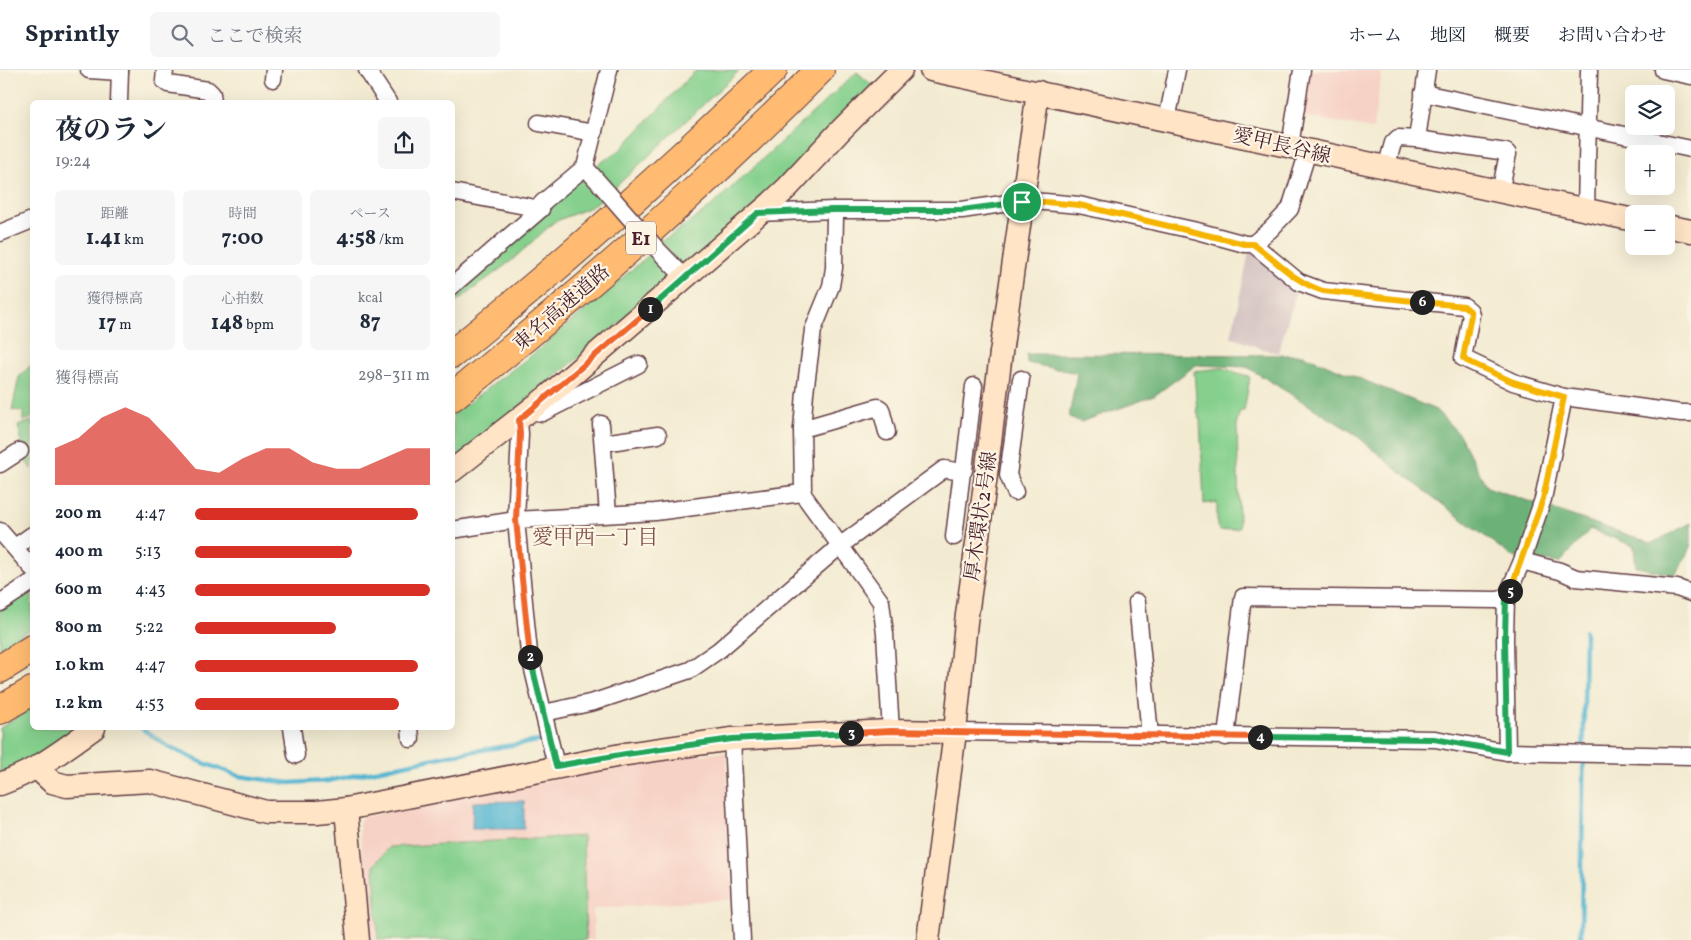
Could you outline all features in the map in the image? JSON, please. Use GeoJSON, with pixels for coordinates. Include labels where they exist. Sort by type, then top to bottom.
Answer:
{"type":"FeatureCollection","features":[{"type":"Feature","properties":{"kind":"highway","name":"東名高速道路"},"geometry":{"type":"LineString","coordinates":[[455,352],[583,246],[696,145],[773,70]]}},
{"type":"Feature","properties":{"kind":"highway","name":"東名高速道路"},"geometry":{"type":"LineString","coordinates":[[455,395],[519,343],[636,243],[820,70]]}},
{"type":"Feature","properties":{"kind":"highway"},"geometry":{"type":"LineString","coordinates":[[0,669],[30,651]]}},
{"type":"Feature","properties":{"kind":"highway"},"geometry":{"type":"LineString","coordinates":[[0,710],[30,692]]}},
{"type":"Feature","properties":{"kind":"street"},"geometry":{"type":"LineString","coordinates":[[89,70],[120,71],[119,100]]}},
{"type":"Feature","properties":{"kind":"street"},"geometry":{"type":"LineString","coordinates":[[165,70],[164,81],[168,84],[208,90],[212,94],[213,100]]}},
{"type":"Feature","properties":{"kind":"street"},"geometry":{"type":"LineString","coordinates":[[368,70],[387,100]]}},
{"type":"Feature","properties":{"kind":"street"},"geometry":{"type":"LineString","coordinates":[[455,283],[541,209],[542,203],[585,167],[609,70]]}},
{"type":"Feature","properties":{"kind":"street"},"geometry":{"type":"LineString","coordinates":[[455,469],[524,416],[788,187],[901,70]]}},
{"type":"Feature","properties":{"kind":"street","name":"愛甲長谷線"},"geometry":{"type":"LineString","coordinates":[[931,70],[1625,218]]}},
{"type":"Feature","properties":{"kind":"street"},"geometry":{"type":"LineString","coordinates":[[1168,120],[1177,70]]}},
{"type":"Feature","properties":{"kind":"street"},"geometry":{"type":"LineString","coordinates":[[758,213],[833,210],[962,210],[1022,202],[1045,202],[1079,205],[1245,244],[1253,244],[1270,230],[1290,209],[1299,148],[1302,70]]}},
{"type":"Feature","properties":{"kind":"street"},"geometry":{"type":"LineString","coordinates":[[1416,139],[1426,70]]}},
{"type":"Feature","properties":{"kind":"street"},"geometry":{"type":"LineString","coordinates":[[1586,210],[1589,70]]}},
{"type":"Feature","properties":{"kind":"street"},"geometry":{"type":"LineString","coordinates":[[1663,70],[1691,76]]}},
{"type":"Feature","properties":{"kind":"street","name":"厚木環状2号線"},"geometry":{"type":"LineString","coordinates":[[928,940],[955,732],[966,622],[1001,353],[1038,92]]}},
{"type":"Feature","properties":{"kind":"street"},"geometry":{"type":"LineString","coordinates":[[1424,93],[1691,149]]}},
{"type":"Feature","properties":{"kind":"street"},"geometry":{"type":"LineString","coordinates":[[539,122],[594,133]]}},
{"type":"Feature","properties":{"kind":"street"},"geometry":{"type":"LineString","coordinates":[[1386,168],[1393,143],[1398,138],[1506,152],[1508,154],[1500,192]]}},
{"type":"Feature","properties":{"kind":"street"},"geometry":{"type":"LineString","coordinates":[[585,167],[685,278]]}},
{"type":"Feature","properties":{"kind":"street"},"geometry":{"type":"LineString","coordinates":[[455,193],[541,209]]}},
{"type":"Feature","properties":{"kind":"street"},"geometry":{"type":"LineString","coordinates":[[802,493],[804,488],[802,429],[814,330],[831,286],[834,268],[835,216],[833,210]]}},
{"type":"Feature","properties":{"kind":"street"},"geometry":{"type":"LineString","coordinates":[[0,233],[30,221]]}},
{"type":"Feature","properties":{"kind":"street"},"geometry":{"type":"LineString","coordinates":[[1675,228],[1691,231]]}},
{"type":"Feature","properties":{"kind":"street"},"geometry":{"type":"LineString","coordinates":[[1253,244],[1299,282],[1323,291],[1464,306],[1470,311],[1471,315],[1463,358],[1513,382],[1564,397],[1691,413]]}},
{"type":"Feature","properties":{"kind":"street"},"geometry":{"type":"LineString","coordinates":[[524,416],[542,413],[633,369]]}},
{"type":"Feature","properties":{"kind":"street"},"geometry":{"type":"LineString","coordinates":[[1015,492],[1008,475],[1021,379]]}},
{"type":"Feature","properties":{"kind":"street"},"geometry":{"type":"LineString","coordinates":[[954,536],[974,386]]}},
{"type":"Feature","properties":{"kind":"street"},"geometry":{"type":"LineString","coordinates":[[1507,752],[1506,598],[1522,561],[1543,499],[1564,397]]}},
{"type":"Feature","properties":{"kind":"street"},"geometry":{"type":"LineString","coordinates":[[802,429],[878,408],[881,409],[887,432]]}},
{"type":"Feature","properties":{"kind":"street"},"geometry":{"type":"LineString","coordinates":[[524,416],[520,434],[516,520],[529,653],[556,766]]}},
{"type":"Feature","properties":{"kind":"street"},"geometry":{"type":"LineString","coordinates":[[602,424],[608,514]]}},
{"type":"Feature","properties":{"kind":"street"},"geometry":{"type":"LineString","coordinates":[[969,426],[1014,430]]}},
{"type":"Feature","properties":{"kind":"street"},"geometry":{"type":"LineString","coordinates":[[603,443],[652,440]]}},
{"type":"Feature","properties":{"kind":"street"},"geometry":{"type":"LineString","coordinates":[[0,464],[20,450]]}},
{"type":"Feature","properties":{"kind":"street"},"geometry":{"type":"LineString","coordinates":[[544,713],[594,702],[690,670],[719,650],[841,545],[944,469],[962,472]]}},
{"type":"Feature","properties":{"kind":"street"},"geometry":{"type":"LineString","coordinates":[[455,530],[516,520],[664,511],[802,493]]}},
{"type":"Feature","properties":{"kind":"street"},"geometry":{"type":"LineString","coordinates":[[802,493],[881,602],[885,634],[891,731]]}},
{"type":"Feature","properties":{"kind":"street"},"geometry":{"type":"LineString","coordinates":[[0,531],[30,566]]}},
{"type":"Feature","properties":{"kind":"street"},"geometry":{"type":"LineString","coordinates":[[15,547],[30,536]]}},
{"type":"Feature","properties":{"kind":"street"},"geometry":{"type":"LineString","coordinates":[[1522,561],[1560,571],[1576,578],[1677,588],[1691,593]]}},
{"type":"Feature","properties":{"kind":"street"},"geometry":{"type":"LineString","coordinates":[[0,603],[30,583]]}},
{"type":"Feature","properties":{"kind":"street"},"geometry":{"type":"LineString","coordinates":[[1226,737],[1242,597],[1497,600],[1506,598]]}},
{"type":"Feature","properties":{"kind":"street"},"geometry":{"type":"LineString","coordinates":[[1137,602],[1150,735]]}},
{"type":"Feature","properties":{"kind":"street"},"geometry":{"type":"LineString","coordinates":[[0,784],[20,777],[37,768],[91,730]]}},
{"type":"Feature","properties":{"kind":"street"},"geometry":{"type":"LineString","coordinates":[[292,730],[296,755]]}},
{"type":"Feature","properties":{"kind":"street"},"geometry":{"type":"LineString","coordinates":[[37,768],[52,782],[67,786],[161,783],[266,812],[317,812],[346,809],[556,766],[732,739],[891,731],[1434,739],[1507,752],[1691,756]]}},
{"type":"Feature","properties":{"kind":"street"},"geometry":{"type":"LineString","coordinates":[[732,739],[742,940]]}},
{"type":"Feature","properties":{"kind":"street"},"geometry":{"type":"LineString","coordinates":[[346,809],[358,940]]}},
{"type":"Feature","properties":{"kind":"shaded area"},"geometry":{"type":"Polygon","coordinates":[[[1309,70],[1382,70],[1373,129],[1302,116],[1309,70]]]}},
{"type":"Feature","properties":{"kind":"shaded area"},"geometry":{"type":"Polygon","coordinates":[[[1250,248],[1299,283],[1278,353],[1231,337],[1250,248]]]}},
{"type":"Feature","properties":{"kind":"shaded area"},"geometry":{"type":"Polygon","coordinates":[[[726,752],[732,899],[593,909],[594,940],[371,940],[359,823],[363,817],[629,764],[726,752]]]}},
{"type":"Feature","properties":{"kind":"green space"},"geometry":{"type":"Polygon","coordinates":[[[697,70],[740,70],[606,196],[588,208],[554,222],[511,261],[455,303],[455,290],[586,172],[619,151],[697,70]]]}},
{"type":"Feature","properties":{"kind":"green space"},"geometry":{"type":"Polygon","coordinates":[[[857,72],[873,86],[775,189],[676,276],[455,460],[455,413],[532,355],[655,250],[672,255],[661,240],[667,238],[707,210],[857,72]]]}},
{"type":"Feature","properties":{"kind":"green space"},"geometry":{"type":"Polygon","coordinates":[[[1027,354],[1303,355],[1436,410],[1459,434],[1487,487],[1652,543],[1691,523],[1691,547],[1675,575],[1636,567],[1634,546],[1590,529],[1560,563],[1511,556],[1397,470],[1355,434],[1247,367],[1196,365],[1154,396],[1081,422],[1069,417],[1077,373],[1027,363],[1027,354]]]}},
{"type":"Feature","properties":{"kind":"green space"},"geometry":{"type":"Polygon","coordinates":[[[30,366],[30,419],[23,421],[23,411],[12,410],[19,377],[30,366]]]}},
{"type":"Feature","properties":{"kind":"green space"},"geometry":{"type":"Polygon","coordinates":[[[1222,368],[1250,377],[1244,411],[1240,411],[1237,420],[1239,528],[1220,531],[1217,526],[1217,502],[1204,504],[1200,420],[1197,411],[1194,371],[1222,368]]]}},
{"type":"Feature","properties":{"kind":"green space"},"geometry":{"type":"Polygon","coordinates":[[[30,422],[30,467],[26,462],[18,426],[30,422]]]}},
{"type":"Feature","properties":{"kind":"green space"},"geometry":{"type":"Polygon","coordinates":[[[30,588],[30,629],[0,648],[0,609],[30,588]]]}},
{"type":"Feature","properties":{"kind":"green space"},"geometry":{"type":"Polygon","coordinates":[[[30,708],[30,730],[78,730],[38,760],[0,775],[0,728],[30,708]]]}},
{"type":"Feature","properties":{"kind":"green space"},"geometry":{"type":"Polygon","coordinates":[[[583,836],[586,940],[378,940],[374,865],[389,847],[583,836]]]}},
{"type":"Feature","properties":{"kind":"water"},"geometry":{"type":"Polygon","coordinates":[[[524,801],[524,829],[472,829],[473,802],[524,801]]]}},
{"type":"Feature","properties":{"kind":"waterway"},"geometry":{"type":"LineString","coordinates":[[1581,940],[1585,631]]}},
{"type":"Feature","properties":{"kind":"waterway"},"geometry":{"type":"LineString","coordinates":[[144,730],[169,747],[201,762],[239,776],[289,783],[328,781],[450,755],[545,740]]}},
{"type":"Feature","properties":{"kind":"district","name":"愛甲西一丁目"},"geometry":{"type":"Point","coordinates":[595,537]}},
{"type":"Feature","properties":{"kind":"route"},"geometry":{"type":"LineString","coordinates":[[1022,202],[1079,205],[1197,231],[1245,244],[1253,244],[1299,282],[1323,291],[1464,306],[1470,311],[1471,315],[1463,358],[1513,382],[1564,397],[1543,499],[1506,598],[1507,752],[1434,739],[889,731],[732,739],[556,766],[529,653],[516,520],[519,420],[758,213],[833,210],[962,210],[1022,202]]}}]}
